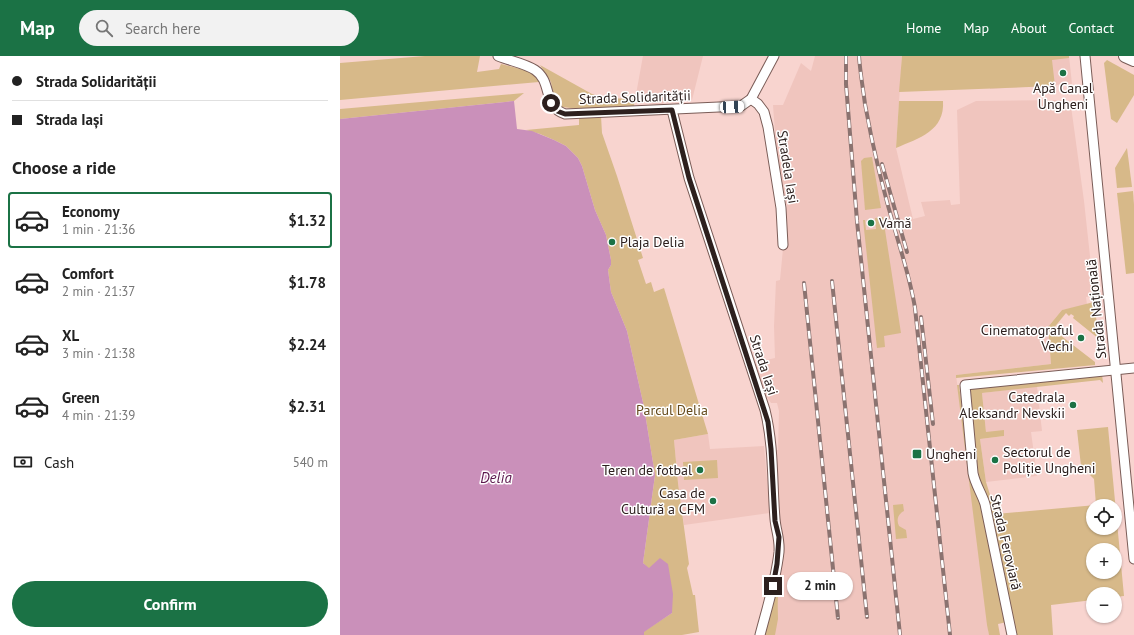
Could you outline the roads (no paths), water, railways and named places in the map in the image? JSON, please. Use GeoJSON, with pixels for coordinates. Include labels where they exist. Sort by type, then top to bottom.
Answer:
{"type":"FeatureCollection","features":[{"type":"Feature","properties":{"kind":"main road"},"geometry":{"type":"LineString","coordinates":[[1125,56],[1134,60]]}},
{"type":"Feature","properties":{"kind":"street","name":"Strada Solidarității"},"geometry":{"type":"LineString","coordinates":[[498,56],[536,71],[546,84],[551,103],[557,111],[565,114],[741,106],[751,99]]}},
{"type":"Feature","properties":{"kind":"street"},"geometry":{"type":"LineString","coordinates":[[751,99],[774,56]]}},
{"type":"Feature","properties":{"kind":"street","name":"Strada Națională"},"geometry":{"type":"LineString","coordinates":[[1084,56],[1134,559]]}},
{"type":"Feature","properties":{"kind":"street","name":"Stradela Iași"},"geometry":{"type":"LineString","coordinates":[[751,99],[758,104],[764,112],[768,127],[781,208],[783,244]]}},
{"type":"Feature","properties":{"kind":"street","name":"Strada Iași"},"geometry":{"type":"LineString","coordinates":[[672,110],[689,178],[764,410],[770,433],[775,521],[779,537],[779,550],[770,597],[760,635]]}},
{"type":"Feature","properties":{"kind":"street"},"geometry":{"type":"LineString","coordinates":[[1116,370],[1134,368]]}},
{"type":"Feature","properties":{"kind":"street","name":"Strada Feroviară"},"geometry":{"type":"LineString","coordinates":[[1012,635],[985,504],[974,479],[965,385],[1116,370]]}},
{"type":"Feature","properties":{"kind":"water","name":"Delia"},"geometry":{"type":"Polygon","coordinates":[[[514,101],[517,129],[532,131],[554,140],[566,146],[578,158],[582,166],[595,210],[606,235],[611,260],[611,265],[608,270],[611,292],[627,331],[644,407],[655,475],[643,563],[649,568],[660,558],[668,564],[673,594],[672,613],[644,632],[644,635],[340,635],[340,119],[514,101]]]}},
{"type":"Feature","properties":{"kind":"railway"},"geometry":{"type":"LineString","coordinates":[[846,56],[846,84],[857,221],[900,635]]}},
{"type":"Feature","properties":{"kind":"railway"},"geometry":{"type":"LineString","coordinates":[[859,56],[865,104],[875,155],[907,272],[915,308],[950,635]]}},
{"type":"Feature","properties":{"kind":"railway"},"geometry":{"type":"LineString","coordinates":[[882,164],[907,252]]}},
{"type":"Feature","properties":{"kind":"railway"},"geometry":{"type":"LineString","coordinates":[[832,281],[867,617]]}},
{"type":"Feature","properties":{"kind":"railway"},"geometry":{"type":"LineString","coordinates":[[804,283],[838,618]]}},
{"type":"Feature","properties":{"kind":"railway"},"geometry":{"type":"LineString","coordinates":[[921,317],[933,424]]}},
{"type":"Feature","properties":{"kind":"place","name":"Apă Canal Ungheni"},"geometry":{"type":"Point","coordinates":[1063,73]}},
{"type":"Feature","properties":{"kind":"place","name":"Vamă"},"geometry":{"type":"Point","coordinates":[871,223]}},
{"type":"Feature","properties":{"kind":"place","name":"Plaja Delia"},"geometry":{"type":"Point","coordinates":[612,242]}},
{"type":"Feature","properties":{"kind":"place","name":"Cinematograful Vechi"},"geometry":{"type":"Point","coordinates":[1081,338]}},
{"type":"Feature","properties":{"kind":"place","name":"Catedrala Aleksandr Nevskii"},"geometry":{"type":"Point","coordinates":[1073,405]}},
{"type":"Feature","properties":{"kind":"place","name":"Ungheni"},"geometry":{"type":"Point","coordinates":[917,454]}},
{"type":"Feature","properties":{"kind":"place","name":"Sectorul de Poliție Ungheni"},"geometry":{"type":"Point","coordinates":[995,460]}},
{"type":"Feature","properties":{"kind":"place","name":"Teren de fotbal"},"geometry":{"type":"Point","coordinates":[700,470]}},
{"type":"Feature","properties":{"kind":"place","name":"Casa de Cultură a CFM"},"geometry":{"type":"Point","coordinates":[713,501]}},
{"type":"Feature","properties":{"kind":"park label","name":"Parcul Delia"},"geometry":{"type":"Point","coordinates":[672,410]}}]}
